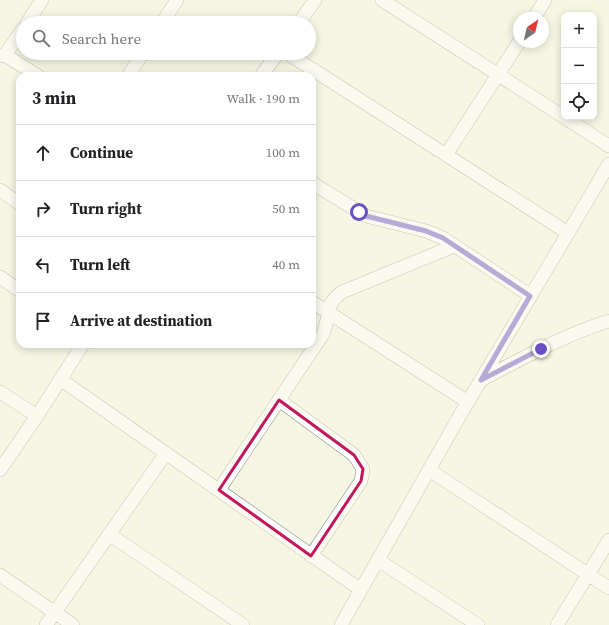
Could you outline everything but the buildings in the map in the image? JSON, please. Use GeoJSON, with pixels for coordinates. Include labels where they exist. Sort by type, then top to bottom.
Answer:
{"type":"FeatureCollection","features":[{"type":"Feature","properties":{"kind":"street"},"geometry":{"type":"LineString","coordinates":[[32,16],[42,0]]}},
{"type":"Feature","properties":{"kind":"street"},"geometry":{"type":"LineString","coordinates":[[167,16],[177,0]]}},
{"type":"Feature","properties":{"kind":"street"},"geometry":{"type":"LineString","coordinates":[[304,16],[315,0]]}},
{"type":"Feature","properties":{"kind":"street"},"geometry":{"type":"LineString","coordinates":[[382,0],[609,146]]}},
{"type":"Feature","properties":{"kind":"street"},"geometry":{"type":"LineString","coordinates":[[538,12],[546,0]]}},
{"type":"Feature","properties":{"kind":"street"},"geometry":{"type":"LineString","coordinates":[[16,38],[2,55],[31,72]]}},
{"type":"Feature","properties":{"kind":"street"},"geometry":{"type":"LineString","coordinates":[[446,155],[515,48]]}},
{"type":"Feature","properties":{"kind":"street"},"geometry":{"type":"LineString","coordinates":[[130,72],[138,60]]}},
{"type":"Feature","properties":{"kind":"street"},"geometry":{"type":"LineString","coordinates":[[265,72],[273,60]]}},
{"type":"Feature","properties":{"kind":"street"},"geometry":{"type":"LineString","coordinates":[[298,60],[568,233]]}},
{"type":"Feature","properties":{"kind":"street"},"geometry":{"type":"LineString","coordinates":[[341,625],[428,470],[609,164]]}},
{"type":"Feature","properties":{"kind":"street"},"geometry":{"type":"LineString","coordinates":[[316,185],[366,216],[426,231],[443,238],[530,296]]}},
{"type":"Feature","properties":{"kind":"street"},"geometry":{"type":"LineString","coordinates":[[0,190],[16,201]]}},
{"type":"Feature","properties":{"kind":"street"},"geometry":{"type":"LineString","coordinates":[[316,344],[323,334],[328,312],[334,298],[342,292],[454,246]]}},
{"type":"Feature","properties":{"kind":"street"},"geometry":{"type":"LineString","coordinates":[[0,277],[16,288]]}},
{"type":"Feature","properties":{"kind":"street"},"geometry":{"type":"LineString","coordinates":[[316,304],[468,402]]}},
{"type":"Feature","properties":{"kind":"street"},"geometry":{"type":"LineString","coordinates":[[481,380],[541,349],[588,328],[609,321]]}},
{"type":"Feature","properties":{"kind":"street"},"geometry":{"type":"LineString","coordinates":[[0,470],[80,348]]}},
{"type":"Feature","properties":{"kind":"street"},"geometry":{"type":"LineString","coordinates":[[219,490],[314,348]]}},
{"type":"Feature","properties":{"kind":"street"},"geometry":{"type":"LineString","coordinates":[[60,379],[361,590]]}},
{"type":"Feature","properties":{"kind":"street"},"geometry":{"type":"LineString","coordinates":[[0,392],[37,416]]}},
{"type":"Feature","properties":{"kind":"street"},"geometry":{"type":"LineString","coordinates":[[279,400],[354,456],[362,469],[361,481],[311,556]]}},
{"type":"Feature","properties":{"kind":"street"},"geometry":{"type":"LineString","coordinates":[[46,625],[166,453]]}},
{"type":"Feature","properties":{"kind":"street"},"geometry":{"type":"LineString","coordinates":[[428,470],[609,588]]}},
{"type":"Feature","properties":{"kind":"street"},"geometry":{"type":"LineString","coordinates":[[109,534],[243,625]]}},
{"type":"Feature","properties":{"kind":"street"},"geometry":{"type":"LineString","coordinates":[[557,625],[609,540]]}},
{"type":"Feature","properties":{"kind":"street"},"geometry":{"type":"LineString","coordinates":[[378,560],[478,625]]}},
{"type":"Feature","properties":{"kind":"street"},"geometry":{"type":"LineString","coordinates":[[0,575],[73,625]]}},
{"type":"Feature","properties":{"kind":"highlighted area"},"geometry":{"type":"Polygon","coordinates":[[[279,400],[354,455],[363,469],[361,481],[311,556],[219,490],[279,400]]]}},
{"type":"Feature","properties":{"kind":"route"},"geometry":{"type":"LineString","coordinates":[[359,212],[366,216],[387,220],[426,231],[443,238],[530,296],[481,380],[541,349]]}}]}
